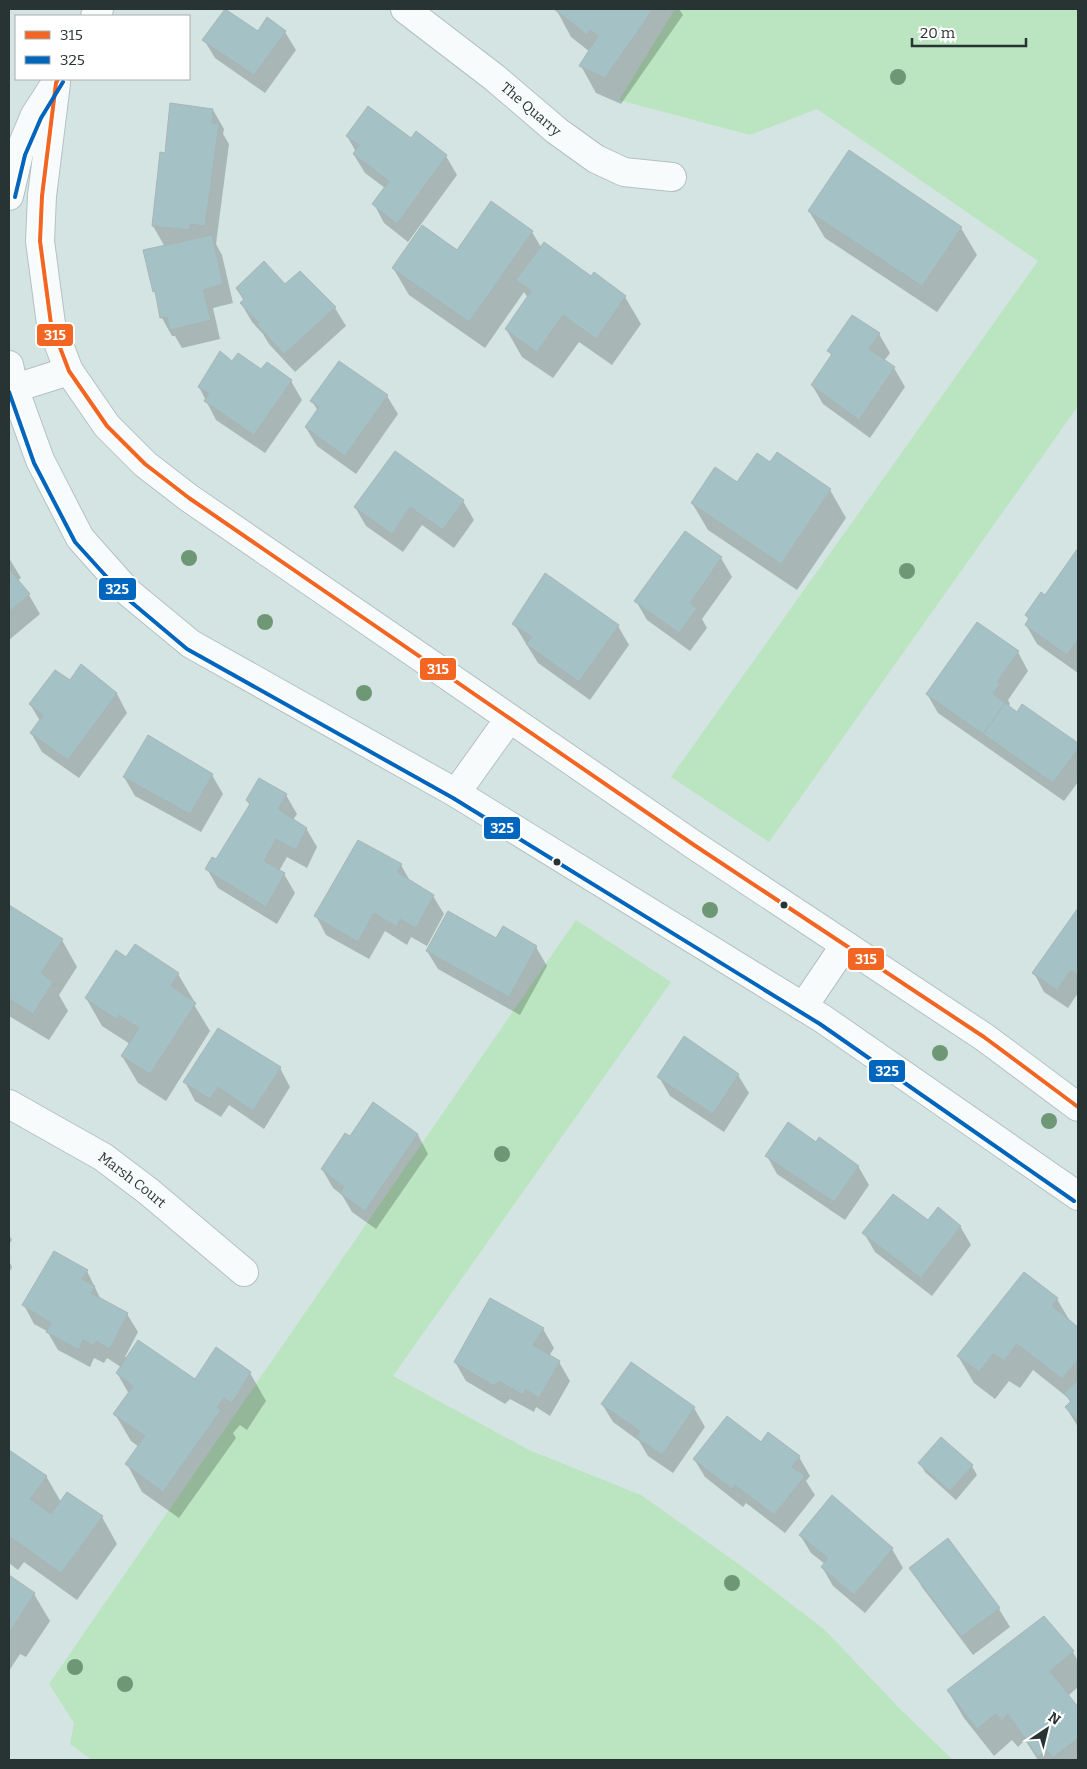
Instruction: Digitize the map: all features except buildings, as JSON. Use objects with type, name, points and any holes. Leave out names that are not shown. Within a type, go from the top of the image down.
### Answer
[{"type":"street","name":"The Quarry","points":[[405,9],[495,78],[557,131],[596,159],[624,172],[672,177]]},
{"type":"street","points":[[9,196],[19,153],[35,115],[57,81]]},
{"type":"street","points":[[57,81],[42,196],[40,241],[50,324],[69,371],[107,426],[145,464],[197,503],[509,719],[984,1037],[1078,1107]]},
{"type":"street","points":[[69,371],[10,381],[40,460],[80,538],[128,592],[191,644],[456,793],[823,1019],[1078,1196]]},
{"type":"street","points":[[456,793],[509,719]]},
{"type":"street","points":[[803,1007],[845,945]]},
{"type":"street","name":"Marsh Court","points":[[9,1104],[103,1158],[148,1191],[244,1272]]},
{"type":"green space","points":[[675,9],[1078,9],[1078,406],[769,842],[671,777],[1038,261],[817,109],[750,135],[619,100]]},
{"type":"green space","points":[[576,920],[671,982],[393,1376],[529,1450],[641,1495],[740,1565],[825,1630],[901,1710],[953,1760],[92,1760],[70,1744],[74,1723],[49,1684]]},
{"type":"transit line","name":"315","points":[[58,80],[42,196],[40,241],[51,324],[69,371],[107,426],[145,464],[189,498],[694,845],[984,1037],[1078,1107]]},
{"type":"transit line","name":"325","points":[[15,197],[25,155],[41,118],[63,82]]},
{"type":"transit line","name":"325","points":[[9,392],[34,463],[75,542],[124,596],[187,649],[453,798],[820,1024],[1074,1201]]}]
